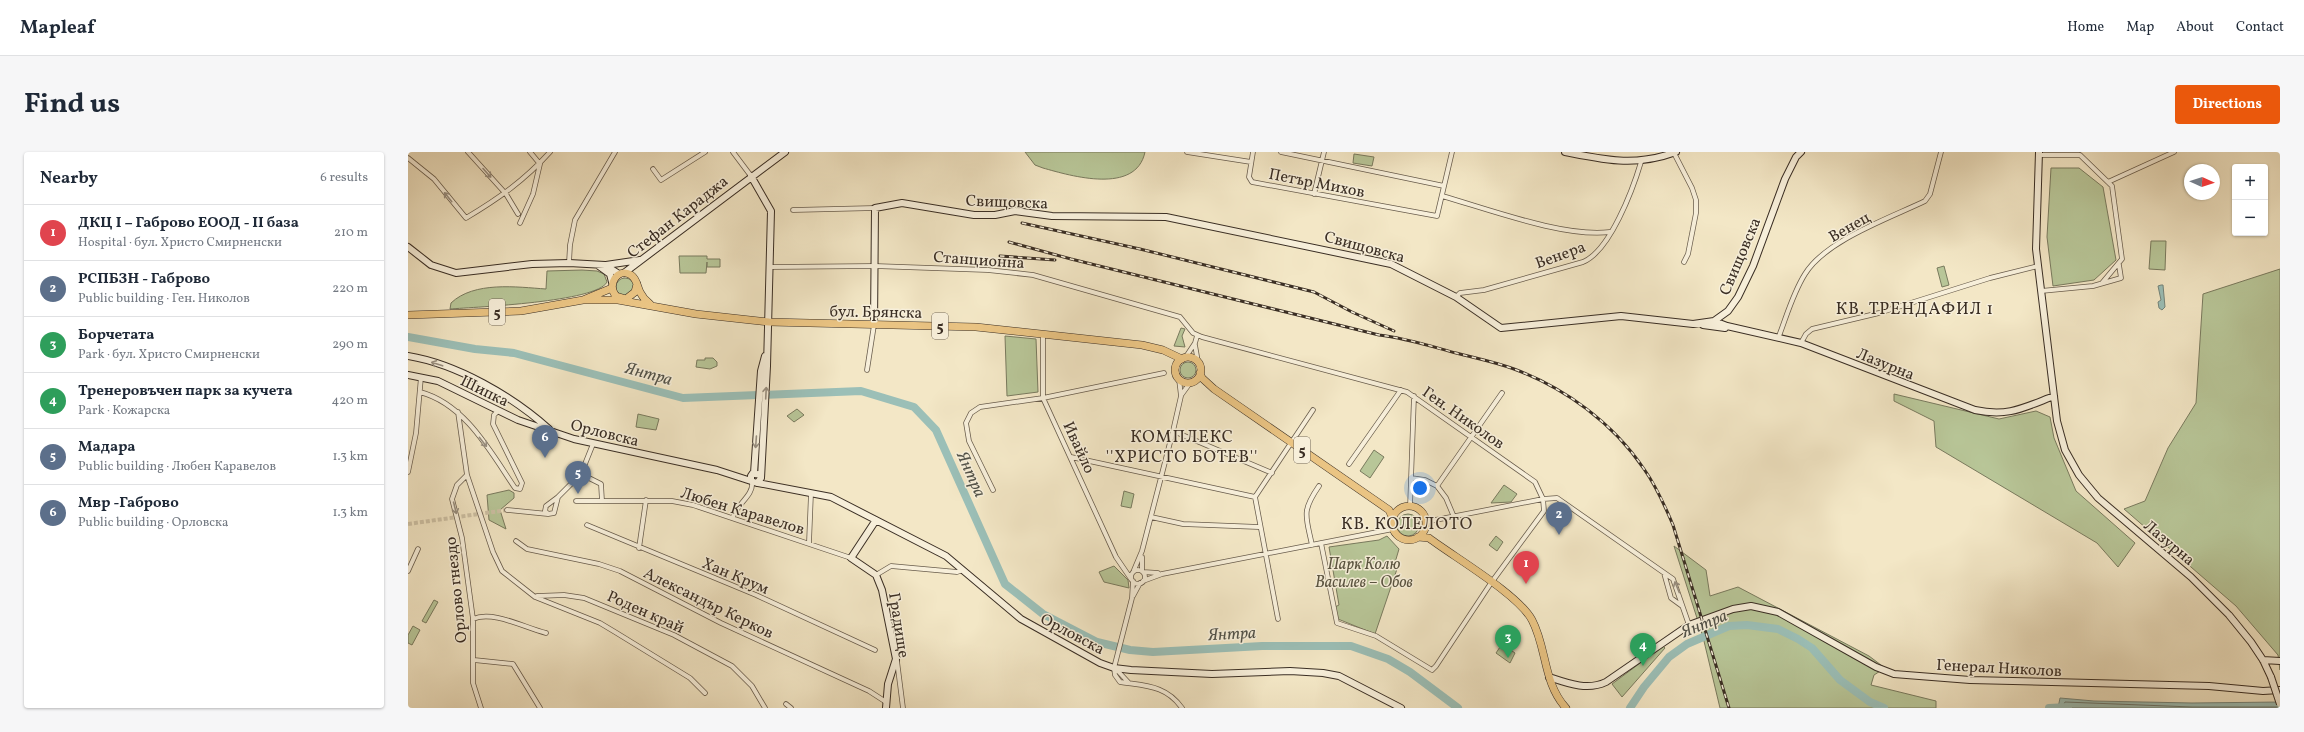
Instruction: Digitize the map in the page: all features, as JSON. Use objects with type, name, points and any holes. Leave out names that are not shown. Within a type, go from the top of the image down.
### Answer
[{"type":"main road","points":[[622,274],[636,281],[640,293],[652,305]]},
{"type":"main road","name":"5","points":[[591,297],[612,285],[622,274]]},
{"type":"main road","points":[[622,298],[635,292],[636,281]]},
{"type":"main road","points":[[612,285],[622,298]]},
{"type":"main road","points":[[591,297],[622,298],[652,305]]},
{"type":"main road","name":"бул. Брянска","points":[[583,300],[591,297]]},
{"type":"main road","name":"бул. Брянска","points":[[409,315],[521,311],[583,300],[618,300],[696,314],[769,322],[976,327],[1142,345],[1184,358]]},
{"type":"main road","points":[[1167,352],[1175,367],[1179,379]]},
{"type":"main road","points":[[1175,367],[1184,358]]},
{"type":"main road","name":"5","points":[[1184,358],[1191,358],[1198,362]]},
{"type":"main road","points":[[1191,383],[1198,378],[1200,373],[1198,362]]},
{"type":"main road","name":"5","points":[[1200,373],[1202,378],[1214,389],[1389,510]]},
{"type":"main road","name":"5","points":[[1179,379],[1214,389]]},
{"type":"main road","points":[[1392,519],[1396,512],[1406,507]]},
{"type":"main road","points":[[1429,538],[1421,512],[1406,507],[1389,510],[1393,529],[1397,536],[1403,539],[1411,540],[1418,537],[1429,538],[1514,599],[1530,616],[1540,639],[1549,677],[1555,693],[1566,708]]},
{"type":"main road","points":[[1418,537],[1425,524]]},
{"type":"street","points":[[468,152],[506,194],[518,214]]},
{"type":"street","points":[[530,152],[540,164]]},
{"type":"street","points":[[408,158],[430,176],[466,218],[506,194],[540,164],[550,152]]},
{"type":"street","points":[[569,263],[570,245],[575,220],[615,152]]},
{"type":"street","name":"Стефан Караджа","points":[[653,169],[661,180],[705,152]]},
{"type":"street","points":[[733,517],[737,506],[744,500],[756,480],[764,365],[769,322],[771,210],[769,203],[734,152]]},
{"type":"street","name":"Стефан Караджа","points":[[622,274],[644,260],[751,176],[785,152]]},
{"type":"street","name":"Петър Михов","points":[[1187,152],[1251,162],[1249,177],[1252,182],[1438,216],[1442,196]]},
{"type":"street","points":[[1251,162],[1253,152]]},
{"type":"street","points":[[1281,152],[1444,186]]},
{"type":"street","points":[[1314,194],[1324,152]]},
{"type":"street","points":[[1452,152],[1442,196],[1557,228],[1601,233],[1610,232]]},
{"type":"street","points":[[1565,152],[1619,162],[1641,162],[1675,152],[1696,200],[1696,213],[1688,254],[1684,262]]},
{"type":"street","name":"Свищовска","points":[[875,208],[902,203],[974,215],[995,215],[1015,211],[1052,216],[1166,217],[1391,264],[1456,297],[1501,328],[1621,316],[1693,324],[1714,321],[1733,305],[1742,290],[1785,179],[1796,157],[1801,152]]},
{"type":"street","name":"Венец","points":[[1779,336],[1796,291],[1810,267],[1820,258],[1859,232],[1926,201],[1930,194],[1941,152]]},
{"type":"street","points":[[2108,182],[2174,152]]},
{"type":"street","points":[[2039,154],[2081,154],[2113,188],[2116,225],[2121,244],[2122,259],[2119,265],[2102,283]]},
{"type":"street","name":"Лазурна","points":[[2039,154],[2036,249],[2054,396],[2061,437],[2065,450],[2087,486],[2098,498],[2191,577],[2214,599],[2240,629],[2263,660],[2271,677],[2280,704]]},
{"type":"street","name":"Венера","points":[[1456,297],[1460,293],[1484,290],[1516,282],[1583,262],[1594,256],[1624,208],[1641,162]]},
{"type":"street","points":[[520,223],[533,194],[540,164]]},
{"type":"street","points":[[793,210],[875,208],[874,325],[867,370]]},
{"type":"street","points":[[408,247],[431,265],[456,273],[532,264],[569,263],[605,265],[644,260]]},
{"type":"street","points":[[636,281],[637,267],[644,260]]},
{"type":"street","points":[[597,265],[610,274],[612,285]]},
{"type":"street","points":[[605,265],[622,274]]},
{"type":"street","points":[[2041,291],[2093,286],[2121,278],[2119,265]]},
{"type":"street","name":"Станционна","points":[[770,267],[875,266],[988,270],[1033,275],[1180,317],[1197,336]]},
{"type":"street","points":[[1801,343],[1806,334],[1812,329],[1879,313],[1990,278],[2038,266]]},
{"type":"street","points":[[1714,321],[1757,332]]},
{"type":"street","points":[[1693,324],[1757,332]]},
{"type":"street","name":"Лазурна","points":[[1757,332],[1779,336],[1801,343],[1975,410],[2001,413],[2019,410],[2054,396]]},
{"type":"street","name":"Ивайло","points":[[1043,335],[1044,398],[1120,564],[1132,580]]},
{"type":"street","points":[[1184,358],[1195,343],[1197,336]]},
{"type":"street","name":"Ген. Николов","points":[[1197,336],[1401,390],[1414,396],[1535,482],[1543,499]]},
{"type":"street","points":[[1195,343],[1198,362]]},
{"type":"street","name":"Орловска","points":[[408,356],[442,365],[487,386],[533,415],[550,431],[593,444],[831,497],[946,556],[1021,619],[1100,663],[1114,668],[1212,674],[1290,672],[1323,673],[1339,676],[1401,708]]},
{"type":"street","points":[[993,490],[969,441],[967,418],[980,407],[1044,398],[1164,373]]},
{"type":"street","name":"Шипка","points":[[408,375],[438,381],[498,411],[550,431]]},
{"type":"street","points":[[408,472],[416,431],[421,377]]},
{"type":"street","points":[[1179,379],[1181,396],[1162,477],[1142,551],[1134,571],[1132,580],[1132,598],[1114,668],[1117,680],[1156,688],[1175,700],[1182,708]]},
{"type":"street","points":[[1181,396],[1191,383]]},
{"type":"street","points":[[1349,464],[1401,390]]},
{"type":"street","points":[[420,392],[445,401],[458,412],[485,444],[515,488],[521,488],[522,483],[493,424],[494,415],[498,411]]},
{"type":"street","points":[[1437,486],[1502,392]]},
{"type":"street","points":[[1406,507],[1411,478],[1414,396]]},
{"type":"street","points":[[1278,619],[1255,497],[1313,410]]},
{"type":"street","points":[[458,412],[467,475],[492,552],[502,571],[535,596],[600,623],[690,678],[705,693]]},
{"type":"street","points":[[530,424],[533,415]]},
{"type":"street","points":[[1173,431],[1272,473]]},
{"type":"street","points":[[531,512],[546,506],[559,496],[581,474],[593,444]]},
{"type":"street","points":[[1072,457],[1255,497]]},
{"type":"street","points":[[581,474],[601,484],[602,501]]},
{"type":"street","name":"Орлово гнездо","points":[[467,475],[457,485],[452,495],[462,538],[473,619],[473,683],[481,708]]},
{"type":"street","points":[[1411,478],[1425,480],[1437,486],[1446,498],[1454,517]]},
{"type":"street","points":[[1312,545],[1306,510],[1319,486]]},
{"type":"street","points":[[809,543],[811,493]]},
{"type":"street","points":[[507,510],[548,514],[554,513],[554,506],[559,496]]},
{"type":"street","points":[[1425,524],[1543,499],[1557,498],[1664,572],[1676,582],[1682,606],[1689,625]]},
{"type":"street","points":[[1322,543],[1337,623],[1376,636],[1430,669],[1436,666],[1492,583],[1544,511],[1543,499]]},
{"type":"street","name":"Любен Каравелов","points":[[576,500],[672,501],[692,505],[733,517],[852,558]]},
{"type":"street","points":[[639,548],[646,500]]},
{"type":"street","points":[[546,506],[554,506]]},
{"type":"street","points":[[546,506],[545,511],[548,514]]},
{"type":"street","points":[[1151,517],[1183,524],[1260,527]]},
{"type":"street","points":[[852,558],[876,520]]},
{"type":"street","name":"Хан Крум","points":[[587,525],[639,548],[756,595],[875,650]]},
{"type":"street","points":[[1132,580],[1142,582],[1162,574],[1393,529]]},
{"type":"street","name":"Александър Керков","points":[[516,541],[527,549],[599,564],[620,571],[721,623],[869,691],[886,705]]},
{"type":"street","points":[[408,571],[418,549]]},
{"type":"street","points":[[1132,598],[1145,576],[1142,571],[1142,551]]},
{"type":"street","name":"Градище","points":[[852,558],[876,576],[882,590],[896,659],[888,684],[886,705]]},
{"type":"street","points":[[1120,564],[1134,571],[1162,574]]},
{"type":"street","points":[[876,576],[891,566],[957,572],[963,570]]},
{"type":"street","points":[[1664,572],[1671,598],[1682,606]]},
{"type":"street","name":"Роден край","points":[[535,596],[564,595],[584,598],[674,636],[724,661],[740,673],[752,686],[765,708]]},
{"type":"street","name":"Генерал Николов","points":[[1549,677],[1585,686],[1601,684],[1689,625],[1733,609],[1760,607],[1778,612],[1876,667],[1894,674],[1970,680],[2210,686],[2263,691],[2280,690]]},
{"type":"street","points":[[473,619],[479,616],[493,616],[546,633]]},
{"type":"street","points":[[896,659],[903,708]]},
{"type":"street","points":[[474,660],[512,664],[540,708]]},
{"type":"street","points":[[2263,660],[2280,661]]},
{"type":"street","points":[[1114,668],[1129,683]]},
{"type":"street","points":[[786,704],[791,708]]},
{"type":"green space","points":[[1025,152],[1145,152],[1139,165],[1129,174],[1116,178],[1101,179],[1069,175],[1043,168],[1035,165]]},
{"type":"green space","points":[[1354,154],[1374,157],[1372,166],[1353,163]]},
{"type":"green space","points":[[2051,168],[2079,168],[2103,187],[2116,260],[2094,280],[2053,286],[2047,237]]},
{"type":"green space","points":[[2151,241],[2166,241],[2165,270],[2149,269]]},
{"type":"green space","points":[[679,256],[707,256],[707,259],[720,259],[720,267],[707,267],[707,262],[706,273],[680,273]]},
{"type":"green space","points":[[1944,266],[1949,285],[1942,287],[1937,268]]},
{"type":"green space","points":[[2280,269],[2280,670],[2278,655],[2236,606],[2124,509],[2145,501],[2168,448],[2196,403],[2203,294]]},
{"type":"green space","points":[[547,271],[597,271],[604,274],[607,282],[598,289],[560,299],[508,305],[450,309],[451,303],[460,296],[471,291],[496,287],[546,289]]},
{"type":"green space","points":[[625,278],[631,281],[634,287],[631,293],[625,296],[619,293],[616,287],[619,281]]},
{"type":"green space","points":[[1181,328],[1185,329],[1182,336],[1185,347],[1174,346]]},
{"type":"green space","points":[[1005,336],[1036,339],[1038,392],[1007,396]]},
{"type":"green space","points":[[705,358],[713,358],[717,362],[717,366],[710,369],[696,367],[697,360],[705,360]]},
{"type":"green space","points":[[1188,362],[1194,364],[1196,370],[1194,376],[1188,378],[1182,376],[1180,370],[1182,364]]},
{"type":"green space","points":[[1894,394],[1999,419],[2036,411],[2050,417],[2054,438],[2076,491],[2135,543],[2118,567],[2097,543],[1936,447],[1934,421],[1894,401]]},
{"type":"green space","points":[[797,409],[804,415],[794,422],[787,416]]},
{"type":"green space","points":[[638,414],[659,419],[656,430],[636,427]]},
{"type":"green space","points":[[1374,450],[1384,457],[1370,478],[1360,471]]},
{"type":"green space","points":[[1504,485],[1517,494],[1511,502],[1491,503]]},
{"type":"green space","points":[[509,490],[514,493],[514,498],[500,510],[506,529],[489,520],[487,495]]},
{"type":"green space","points":[[1124,491],[1134,494],[1131,508],[1121,506]]},
{"type":"green space","points":[[1408,514],[1416,517],[1419,525],[1416,533],[1408,536],[1400,533],[1397,525],[1400,517]]},
{"type":"green space","name":"Парк Колю Василев – Обов","points":[[1387,536],[1399,549],[1394,566],[1397,569],[1375,634],[1338,619],[1335,607],[1339,605],[1329,547],[1379,540]]},
{"type":"green space","points":[[1496,536],[1503,542],[1497,551],[1489,545]]},
{"type":"green space","points":[[1674,546],[1706,570],[1710,596],[1738,587],[1869,656],[1885,668],[1874,675],[1871,685],[1936,701],[1936,708],[1720,708],[1703,637]]},
{"type":"green space","points":[[1114,566],[1128,580],[1129,588],[1104,582],[1099,572]]},
{"type":"green space","points":[[434,600],[438,602],[426,623],[422,621]]},
{"type":"green space","points":[[413,626],[420,630],[412,645],[408,643],[408,635]]},
{"type":"green space","points":[[1502,644],[1515,653],[1510,663],[1496,653]]},
{"type":"green space","points":[[1663,646],[1665,648],[1622,697],[1612,684]]},
{"type":"water","points":[[2163,285],[2165,307],[2162,310],[2159,308],[2158,302],[2161,300],[2158,286]]},
{"type":"water","points":[[2060,698],[2094,701],[2192,703],[2280,702],[2280,708],[2058,708]]},
{"type":"waterway","name":"Янтра","points":[[408,337],[475,349],[514,353],[683,398],[861,391],[914,407],[936,430],[1005,584],[1043,614],[1097,642],[1130,650],[1153,652],[1262,646],[1351,646],[1388,659],[1410,672],[1458,708]]},
{"type":"waterway","name":"Янтра","points":[[1630,708],[1644,687],[1669,657],[1687,644],[1729,626],[1747,625],[1778,629],[1798,639],[1812,648],[1840,680],[1870,702],[1884,708]]},
{"type":"waterway","name":"Янтра","points":[[2049,708],[2068,707]]},
{"type":"tunnel","points":[[408,524],[507,510]]},
{"type":"railway","points":[[1022,223],[1140,249],[1314,292],[1352,312],[1394,331]]},
{"type":"railway","points":[[1009,242],[1071,259],[1379,335],[1418,342],[1492,362],[1533,377],[1569,397],[1603,422],[1632,452],[1660,496],[1673,525],[1729,708]]},
{"type":"railway","points":[[1000,256],[1055,260]]},
{"type":"place","name":"Мвр -Габрово","points":[[545,458]]},
{"type":"place","name":"Мадара","points":[[578,494]]},
{"type":"place","name":"РСПБЗН - Габрово","points":[[1559,535]]},
{"type":"place","name":"ДКЦ І – Габрово ЕООД - II база","points":[[1526,584]]},
{"type":"place","name":"Борчетата","points":[[1508,658]]},
{"type":"place","name":"Тренеровъчен парк за кучета","points":[[1643,666]]},
{"type":"district","name":"КВ. ТРЕНДАФИЛ 1","points":[[1915,308]]},
{"type":"district","name":"КОМПЛЕКС ''ХРИСТО БОТЕВ''","points":[[1182,446]]},
{"type":"district","name":"КВ. КОЛЕЛОТО","points":[[1407,523]]}]
